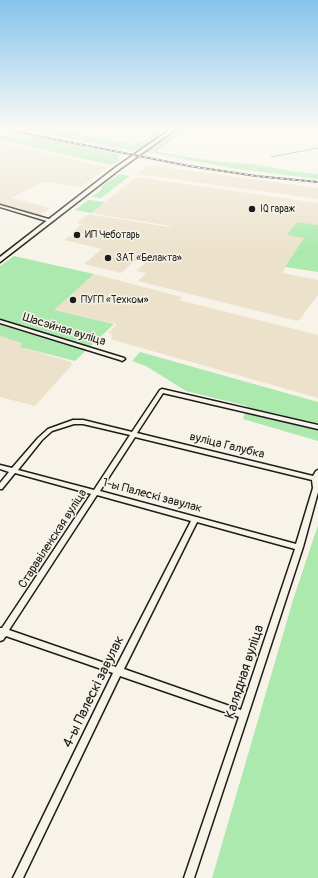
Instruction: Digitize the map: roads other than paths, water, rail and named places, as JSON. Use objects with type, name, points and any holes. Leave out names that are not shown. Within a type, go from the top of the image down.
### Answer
[{"type":"main road","points":[[0,260],[115,170]]},
{"type":"street","points":[[0,206],[51,220]]},
{"type":"street","name":"Шасэйная вуліца","points":[[0,321],[122,359]]},
{"type":"street","name":"Старавіленская вуліца","points":[[1,633],[162,391],[318,427]]},
{"type":"street","name":"вуліца Галубка","points":[[0,487],[40,439],[50,430],[61,425],[84,422],[134,435],[317,475]]},
{"type":"street","name":"1-ы Палескі завулак","points":[[0,467],[299,547]]},
{"type":"street","name":"Калядная вуліца","points":[[189,878],[299,547],[316,488],[317,475]]},
{"type":"street","name":"4-ы Палескі завулак","points":[[18,878],[118,671],[195,520]]},
{"type":"street","points":[[1,633],[118,671],[244,715]]},
{"type":"railway","points":[[216,170],[256,176],[318,182]]},
{"type":"place","name":"IQ гараж","points":[[252,209]]},
{"type":"place","name":"ИП Чеботарь","points":[[77,235]]},
{"type":"place","name":"ЗАТ «Белакта»","points":[[108,258]]},
{"type":"place","name":"ПУГП «Техком»","points":[[73,300]]}]
